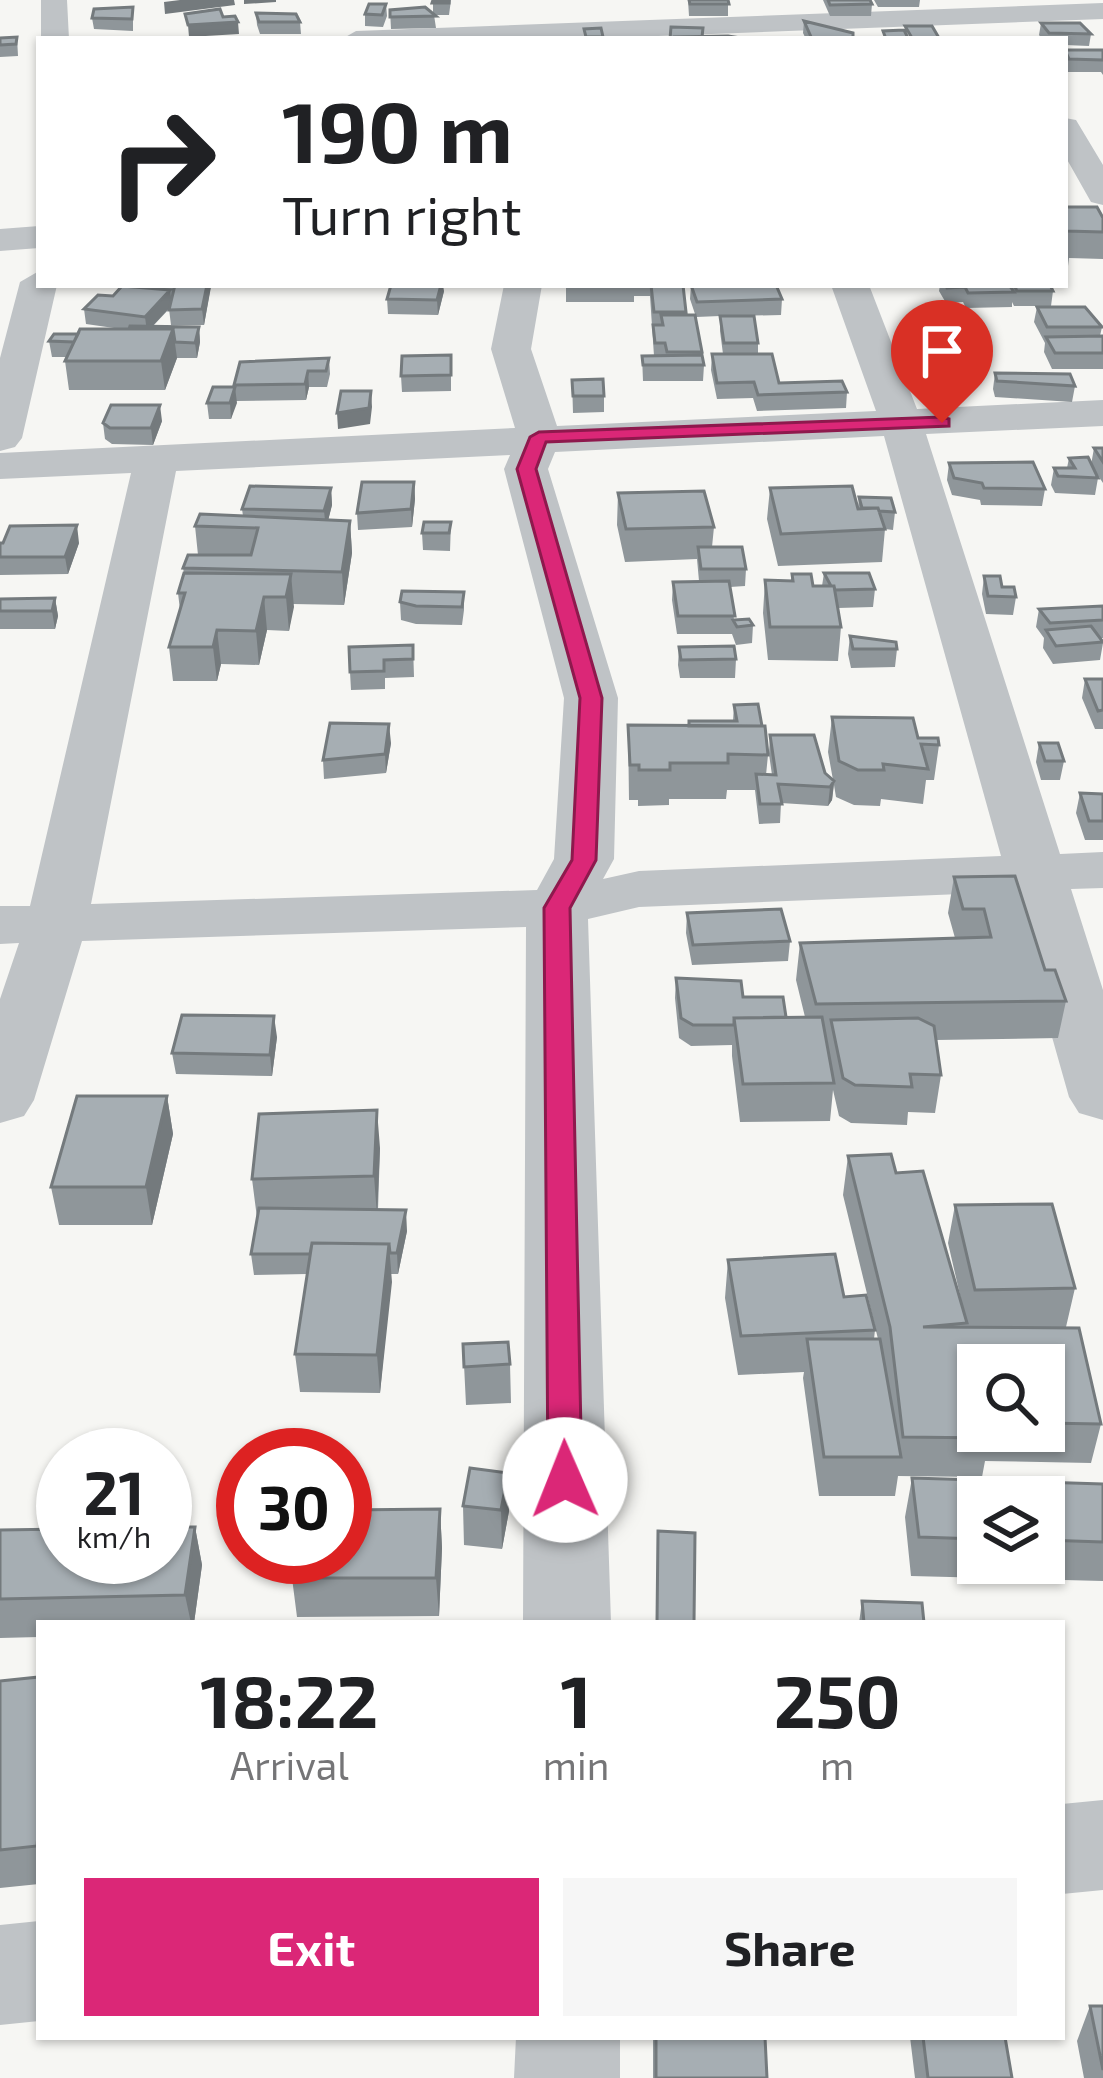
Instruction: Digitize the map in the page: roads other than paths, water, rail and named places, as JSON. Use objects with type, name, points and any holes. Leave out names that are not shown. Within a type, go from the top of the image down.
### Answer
[{"type":"street","points":[[54,0],[55,36]]},
{"type":"street","points":[[560,0],[562,35]]},
{"type":"street","points":[[510,36],[995,6],[1103,11]]},
{"type":"street","points":[[995,6],[1013,36]]},
{"type":"street","points":[[1068,134],[1090,174]]},
{"type":"street","points":[[0,240],[36,238]]},
{"type":"street","points":[[0,438],[38,288]]},
{"type":"street","points":[[522,288],[512,349],[539,437],[526,469],[591,698],[584,860],[557,908],[567,1620]]},
{"type":"street","points":[[851,288],[902,425],[1103,1097]]},
{"type":"street","points":[[0,466],[1103,413]]},
{"type":"street","points":[[0,1100],[28,925],[158,457]]},
{"type":"street","points":[[28,925],[557,908],[639,889],[1039,877],[1103,870]]},
{"type":"street","points":[[1065,1849],[1103,1845]]},
{"type":"street","points":[[0,1975],[36,1971]]},
{"type":"street","points":[[567,2078],[568,2040]]}]
